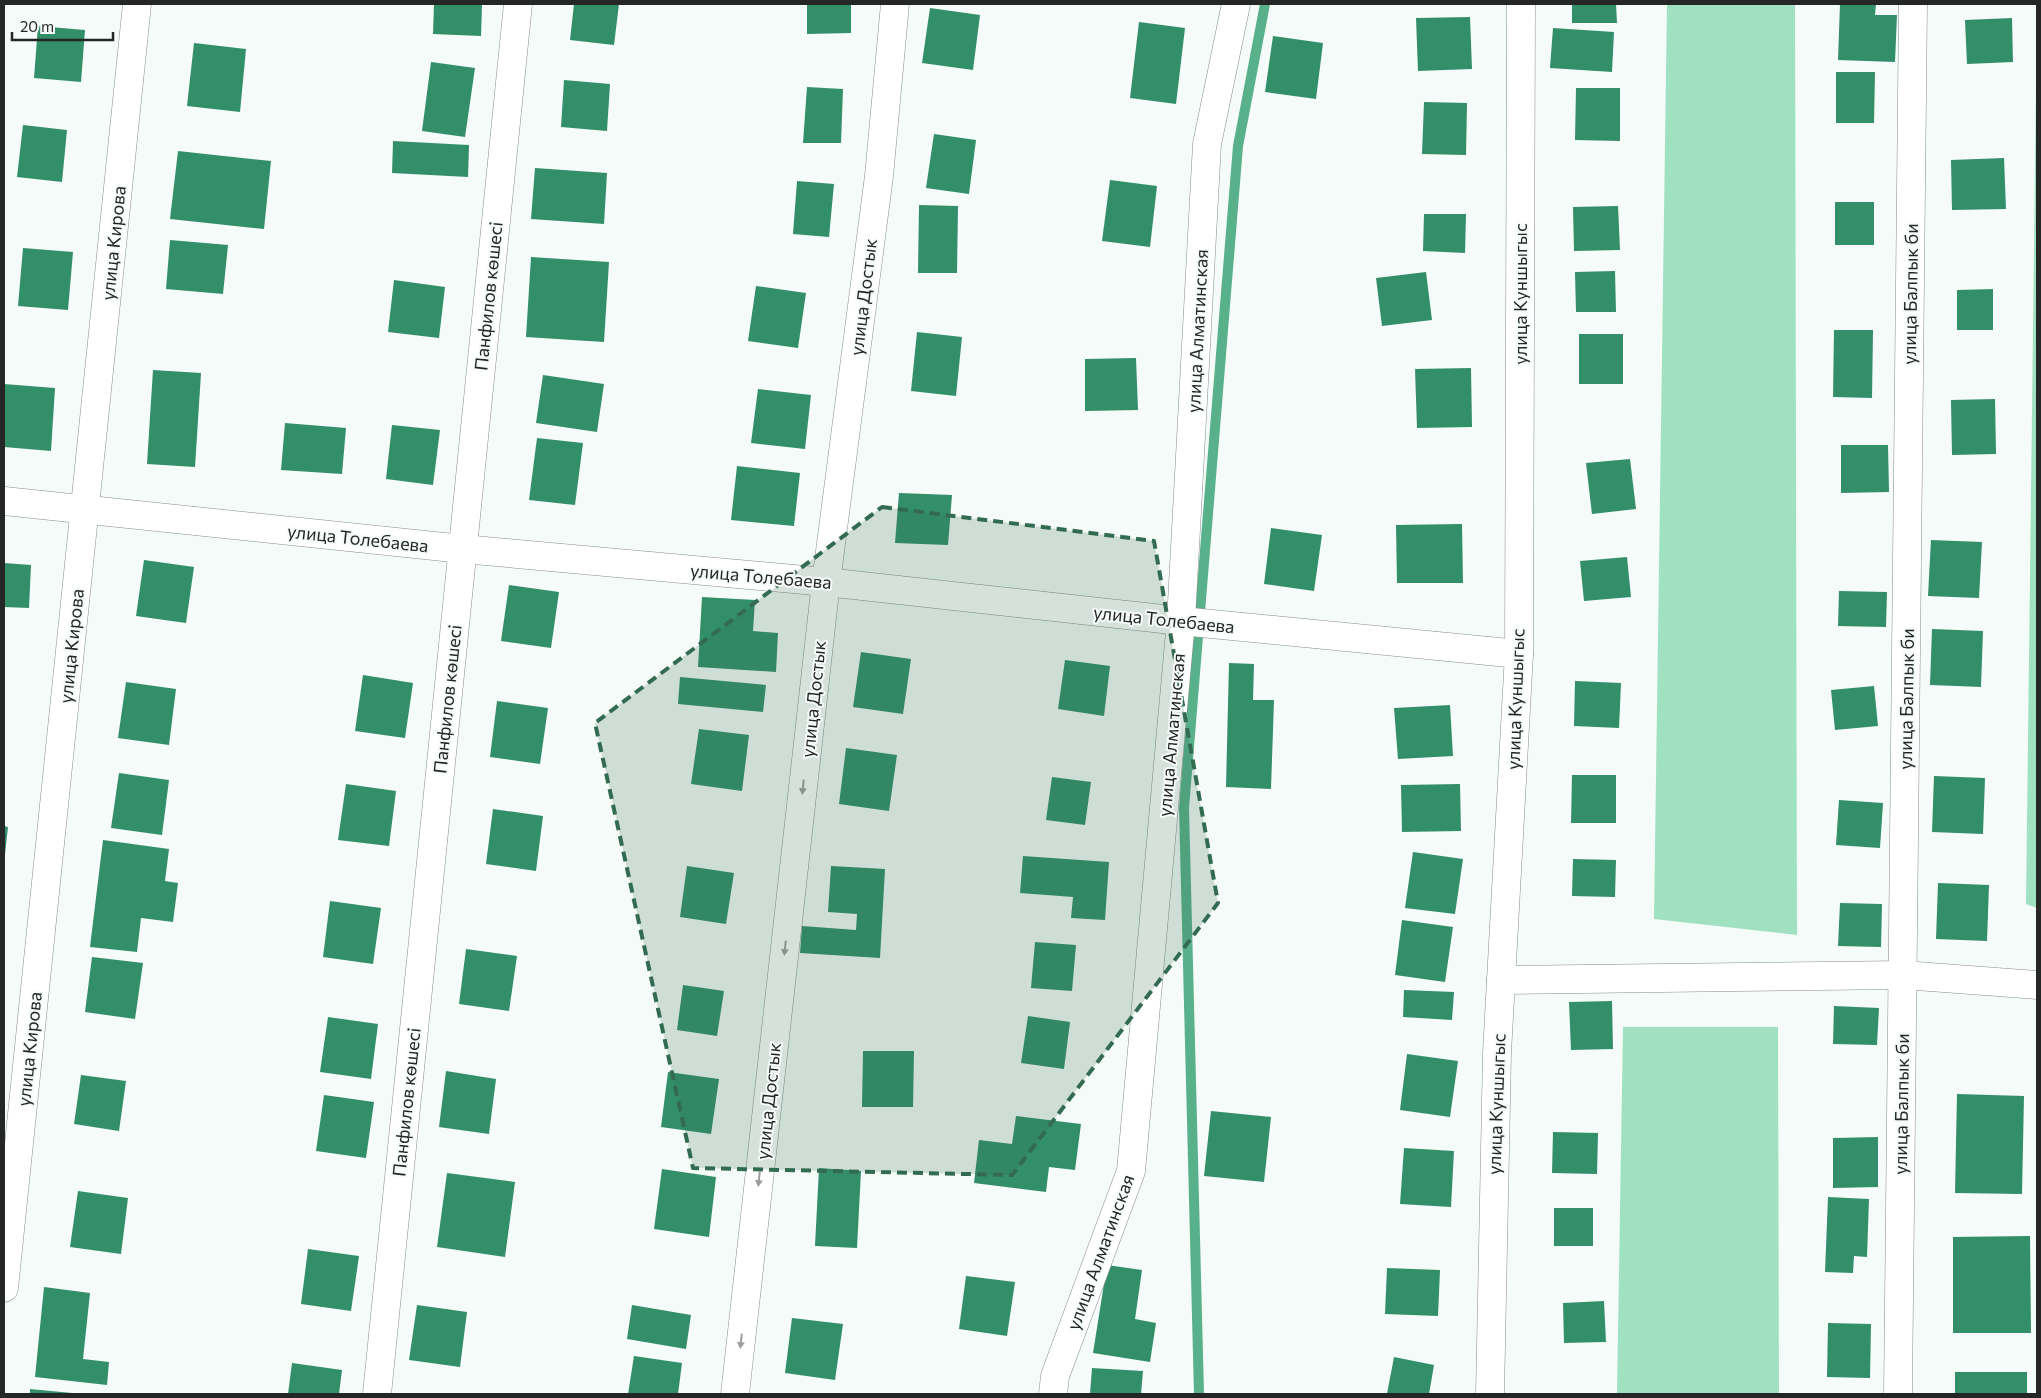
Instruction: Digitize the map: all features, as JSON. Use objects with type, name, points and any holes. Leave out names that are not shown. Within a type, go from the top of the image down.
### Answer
[{"type":"street","name":"улица Кирова","points":[[4,1288],[137,4]]},
{"type":"street","name":"Панфилов көшесі","points":[[377,1394],[518,4]]},
{"type":"street","name":"улица Достык","points":[[735,1394],[826,582],[879,176],[895,4]]},
{"type":"street","name":"улица Алматинская","points":[[1053,1394],[1054,1376],[1131,1171],[1181,621],[1208,144],[1236,4]]},
{"type":"street","name":"улица Куншыгыс","points":[[1490,1394],[1497,1052],[1519,654],[1521,4]]},
{"type":"street","name":"улица Балпык би","points":[[1898,1394],[1913,4]]},
{"type":"street","name":"улица Толебаева","points":[[4,501],[462,549],[826,582],[1181,621],[1519,654]]},
{"type":"street","points":[[1501,980],[1903,975],[2037,985]]},
{"type":"highlighted area","points":[[882,507],[1154,541],[1218,903],[1012,1175],[693,1168],[595,723]]},
{"type":"green space","points":[[1667,4],[1795,4],[1797,935],[1654,919]]},
{"type":"green space","points":[[2037,4],[2037,908],[2026,904]]},
{"type":"green space","points":[[1623,1027],[1778,1027],[1779,1394],[1617,1394]]},
{"type":"building","points":[[434,4],[482,4],[481,36],[433,34]]},
{"type":"building","points":[[574,4],[619,4],[614,45],[570,40]]},
{"type":"building","points":[[807,4],[851,4],[851,33],[807,34]]},
{"type":"building","points":[[1572,4],[1616,4],[1617,23],[1572,23]]},
{"type":"building","points":[[1840,4],[1876,4],[1875,15],[1897,15],[1895,62],[1838,60]]},
{"type":"building","points":[[930,8],[980,15],[973,70],[922,63]]},
{"type":"building","points":[[1470,17],[1472,69],[1418,71],[1416,18]]},
{"type":"building","points":[[2012,18],[2013,62],[1967,64],[1965,20]]},
{"type":"building","points":[[1139,22],[1185,28],[1176,104],[1130,98]]},
{"type":"building","points":[[38,26],[85,30],[81,82],[34,78]]},
{"type":"building","points":[[1553,28],[1614,32],[1612,72],[1550,68]]},
{"type":"building","points":[[1273,36],[1323,43],[1316,99],[1265,92]]},
{"type":"building","points":[[194,43],[246,49],[240,112],[187,106]]},
{"type":"building","points":[[431,62],[475,68],[465,137],[422,131]]},
{"type":"building","points":[[1836,72],[1875,72],[1874,123],[1836,123]]},
{"type":"building","points":[[564,80],[610,84],[607,131],[561,127]]},
{"type":"building","points":[[807,87],[843,89],[841,143],[803,143]]},
{"type":"building","points":[[1576,88],[1620,88],[1620,141],[1575,140]]},
{"type":"building","points":[[1424,102],[1467,103],[1466,155],[1422,154]]},
{"type":"building","points":[[23,125],[67,130],[62,182],[17,177]]},
{"type":"building","points":[[934,134],[976,140],[969,194],[926,188]]},
{"type":"building","points":[[393,141],[469,145],[468,177],[392,173]]},
{"type":"building","points":[[178,151],[271,161],[264,229],[170,219]]},
{"type":"building","points":[[2004,158],[2006,209],[1952,210],[1951,160]]},
{"type":"building","points":[[535,168],[607,173],[604,224],[531,219]]},
{"type":"building","points":[[1110,180],[1157,186],[1150,247],[1102,241]]},
{"type":"building","points":[[797,181],[834,184],[829,237],[793,234]]},
{"type":"building","points":[[1835,202],[1874,202],[1874,245],[1835,245]]},
{"type":"building","points":[[919,205],[958,206],[957,273],[918,273]]},
{"type":"building","points":[[1618,206],[1620,250],[1574,251],[1573,207]]},
{"type":"building","points":[[1424,214],[1466,214],[1465,253],[1423,251]]},
{"type":"building","points":[[170,240],[228,245],[223,294],[166,289]]},
{"type":"building","points":[[23,248],[73,252],[68,310],[18,306]]},
{"type":"building","points":[[531,257],[609,262],[604,342],[526,337]]},
{"type":"building","points":[[1615,271],[1616,312],[1576,312],[1575,272]]},
{"type":"building","points":[[1426,272],[1432,320],[1382,326],[1376,278]]},
{"type":"building","points":[[394,280],[445,287],[439,338],[388,332]]},
{"type":"building","points":[[756,286],[806,293],[798,348],[748,341]]},
{"type":"building","points":[[1993,289],[1993,330],[1957,330],[1957,290]]},
{"type":"building","points":[[1834,330],[1873,330],[1872,398],[1833,397]]},
{"type":"building","points":[[917,332],[962,337],[956,396],[911,391]]},
{"type":"building","points":[[1579,334],[1623,334],[1623,384],[1579,384]]},
{"type":"building","points":[[1136,358],[1138,410],[1085,411],[1085,359]]},
{"type":"building","points":[[1471,368],[1472,427],[1417,428],[1415,369]]},
{"type":"building","points":[[153,370],[201,373],[195,467],[147,464]]},
{"type":"building","points":[[543,375],[604,384],[597,432],[536,423]]},
{"type":"building","points":[[4,384],[55,388],[51,451],[4,447]]},
{"type":"building","points":[[758,389],[811,395],[805,449],[751,443]]},
{"type":"building","points":[[1995,399],[1996,454],[1952,455],[1951,400]]},
{"type":"building","points":[[285,423],[346,428],[342,474],[281,470]]},
{"type":"building","points":[[392,425],[440,430],[433,485],[386,479]]},
{"type":"building","points":[[537,438],[583,443],[575,505],[529,500]]},
{"type":"building","points":[[1841,445],[1888,445],[1889,492],[1841,493]]},
{"type":"building","points":[[1630,459],[1636,509],[1592,514],[1586,463]]},
{"type":"building","points":[[737,466],[800,473],[794,526],[731,520]]},
{"type":"building","points":[[899,493],[952,495],[948,545],[895,543]]},
{"type":"building","points":[[1462,524],[1463,583],[1397,583],[1396,525]]},
{"type":"building","points":[[1271,528],[1322,535],[1314,591],[1264,584]]},
{"type":"building","points":[[1931,540],[1982,542],[1979,598],[1928,596]]},
{"type":"building","points":[[1627,557],[1631,597],[1584,601],[1580,561]]},
{"type":"building","points":[[144,560],[194,567],[186,623],[136,616]]},
{"type":"building","points":[[4,563],[31,565],[29,608],[4,607]]},
{"type":"building","points":[[509,585],[559,592],[551,648],[501,641]]},
{"type":"building","points":[[1839,591],[1887,592],[1886,627],[1838,626]]},
{"type":"building","points":[[702,597],[755,600],[753,631],[778,633],[776,672],[698,667]]},
{"type":"building","points":[[1932,629],[1983,631],[1981,687],[1930,685]]},
{"type":"building","points":[[861,652],[911,659],[903,714],[853,707]]},
{"type":"building","points":[[1065,660],[1110,666],[1104,716],[1058,709]]},
{"type":"building","points":[[1229,663],[1254,664],[1253,700],[1274,700],[1271,789],[1226,787]]},
{"type":"building","points":[[363,675],[413,683],[405,738],[355,731]]},
{"type":"building","points":[[680,677],[766,685],[763,712],[678,704]]},
{"type":"building","points":[[1575,681],[1621,683],[1619,728],[1574,726]]},
{"type":"building","points":[[126,682],[176,689],[169,745],[118,738]]},
{"type":"building","points":[[1874,686],[1878,726],[1835,730],[1831,690]]},
{"type":"building","points":[[497,701],[548,708],[540,764],[490,757]]},
{"type":"building","points":[[1450,705],[1453,756],[1398,759],[1394,708]]},
{"type":"building","points":[[699,729],[749,735],[742,791],[691,784]]},
{"type":"building","points":[[846,748],[897,755],[889,811],[839,804]]},
{"type":"building","points":[[119,773],[169,780],[162,835],[111,828]]},
{"type":"building","points":[[1572,775],[1616,775],[1616,823],[1571,823]]},
{"type":"building","points":[[1934,776],[1985,778],[1983,834],[1932,832]]},
{"type":"building","points":[[1052,777],[1091,782],[1085,825],[1046,820]]},
{"type":"building","points":[[346,784],[396,791],[389,846],[338,840]]},
{"type":"building","points":[[1460,784],[1461,831],[1402,832],[1401,785]]},
{"type":"building","points":[[1839,800],[1883,803],[1880,848],[1836,845]]},
{"type":"building","points":[[493,809],[543,816],[536,871],[486,864]]},
{"type":"building","points":[[4,826],[8,827],[5,854],[4,854]]},
{"type":"building","points":[[103,840],[169,849],[165,881],[178,883],[173,922],[141,918],[137,952],[90,947]]},
{"type":"building","points":[[1413,852],[1463,859],[1455,914],[1405,908]]},
{"type":"building","points":[[1023,856],[1109,862],[1105,920],[1071,918],[1073,897],[1020,893]]},
{"type":"building","points":[[1573,859],[1616,860],[1615,897],[1572,896]]},
{"type":"building","points":[[687,866],[734,873],[726,924],[680,917]]},
{"type":"building","points":[[831,866],[885,869],[880,958],[800,953],[802,926],[856,930],[857,914],[828,912]]},
{"type":"building","points":[[1938,883],[1989,885],[1987,941],[1936,939]]},
{"type":"building","points":[[330,901],[381,908],[373,964],[323,957]]},
{"type":"building","points":[[1840,903],[1882,904],[1881,947],[1838,946]]},
{"type":"building","points":[[1402,920],[1453,927],[1445,982],[1395,975]]},
{"type":"building","points":[[1035,942],[1076,945],[1072,991],[1031,988]]},
{"type":"building","points":[[466,949],[517,956],[509,1011],[459,1004]]},
{"type":"building","points":[[92,957],[143,963],[135,1019],[85,1012]]},
{"type":"building","points":[[683,985],[724,991],[717,1036],[677,1030]]},
{"type":"building","points":[[1404,990],[1454,992],[1452,1020],[1403,1017]]},
{"type":"building","points":[[1612,1001],[1613,1049],[1571,1050],[1569,1002]]},
{"type":"building","points":[[1834,1006],[1879,1008],[1877,1045],[1833,1044]]},
{"type":"building","points":[[1028,1016],[1070,1022],[1064,1069],[1021,1063]]},
{"type":"building","points":[[328,1017],[378,1024],[371,1079],[320,1072]]},
{"type":"building","points":[[863,1051],[914,1051],[913,1107],[862,1107]]},
{"type":"building","points":[[1407,1054],[1458,1061],[1450,1117],[1400,1110]]},
{"type":"building","points":[[446,1071],[496,1079],[489,1134],[439,1127]]},
{"type":"building","points":[[668,1072],[719,1079],[711,1134],[661,1127]]},
{"type":"building","points":[[81,1075],[126,1081],[119,1131],[74,1124]]},
{"type":"building","points":[[1957,1094],[2024,1096],[2022,1194],[1955,1193]]},
{"type":"building","points":[[324,1095],[374,1102],[366,1158],[316,1151]]},
{"type":"building","points":[[1211,1111],[1271,1117],[1264,1182],[1204,1176]]},
{"type":"building","points":[[1016,1116],[1081,1124],[1075,1170],[1049,1167],[1046,1192],[974,1183],[979,1140],[1012,1144]]},
{"type":"building","points":[[1553,1132],[1598,1133],[1597,1174],[1552,1173]]},
{"type":"building","points":[[1878,1137],[1878,1187],[1833,1188],[1833,1138]]},
{"type":"building","points":[[1404,1148],[1454,1151],[1451,1207],[1400,1204]]},
{"type":"building","points":[[819,1168],[861,1171],[857,1248],[815,1246]]},
{"type":"building","points":[[662,1169],[716,1177],[709,1237],[654,1229]]},
{"type":"building","points":[[447,1173],[515,1182],[505,1257],[437,1247]]},
{"type":"building","points":[[78,1191],[128,1198],[121,1254],[70,1247]]},
{"type":"building","points":[[1828,1197],[1869,1199],[1867,1257],[1854,1256],[1853,1273],[1825,1272]]},
{"type":"building","points":[[1554,1208],[1593,1208],[1593,1246],[1554,1246]]},
{"type":"building","points":[[2030,1236],[2031,1333],[1953,1333],[1953,1237]]},
{"type":"building","points":[[308,1249],[359,1256],[351,1311],[301,1304]]},
{"type":"building","points":[[1107,1265],[1142,1270],[1135,1319],[1156,1323],[1150,1362],[1093,1353]]},
{"type":"building","points":[[1387,1268],[1440,1270],[1438,1316],[1385,1314]]},
{"type":"building","points":[[966,1276],[1015,1282],[1007,1336],[959,1329]]},
{"type":"building","points":[[44,1287],[90,1293],[83,1359],[109,1362],[107,1385],[35,1377]]},
{"type":"building","points":[[1604,1301],[1606,1342],[1564,1343],[1563,1303]]},
{"type":"building","points":[[417,1305],[467,1312],[460,1367],[409,1360]]},
{"type":"building","points":[[632,1305],[691,1315],[686,1349],[627,1339]]},
{"type":"building","points":[[792,1318],[843,1324],[835,1380],[785,1373]]},
{"type":"building","points":[[1828,1323],[1871,1324],[1870,1378],[1827,1377]]},
{"type":"building","points":[[634,1356],[682,1363],[678,1394],[628,1394]]},
{"type":"building","points":[[1394,1357],[1434,1365],[1429,1394],[1387,1394]]},
{"type":"building","points":[[292,1363],[342,1370],[339,1394],[288,1394]]},
{"type":"building","points":[[1092,1368],[1143,1371],[1141,1394],[1090,1394]]},
{"type":"building","points":[[1955,1372],[2027,1372],[2027,1394],[1955,1394]]},
{"type":"building","points":[[30,1389],[72,1393],[72,1394],[30,1394]]},
{"type":"waterway","points":[[1199,1394],[1184,808],[1238,146],[1265,4]]}]
